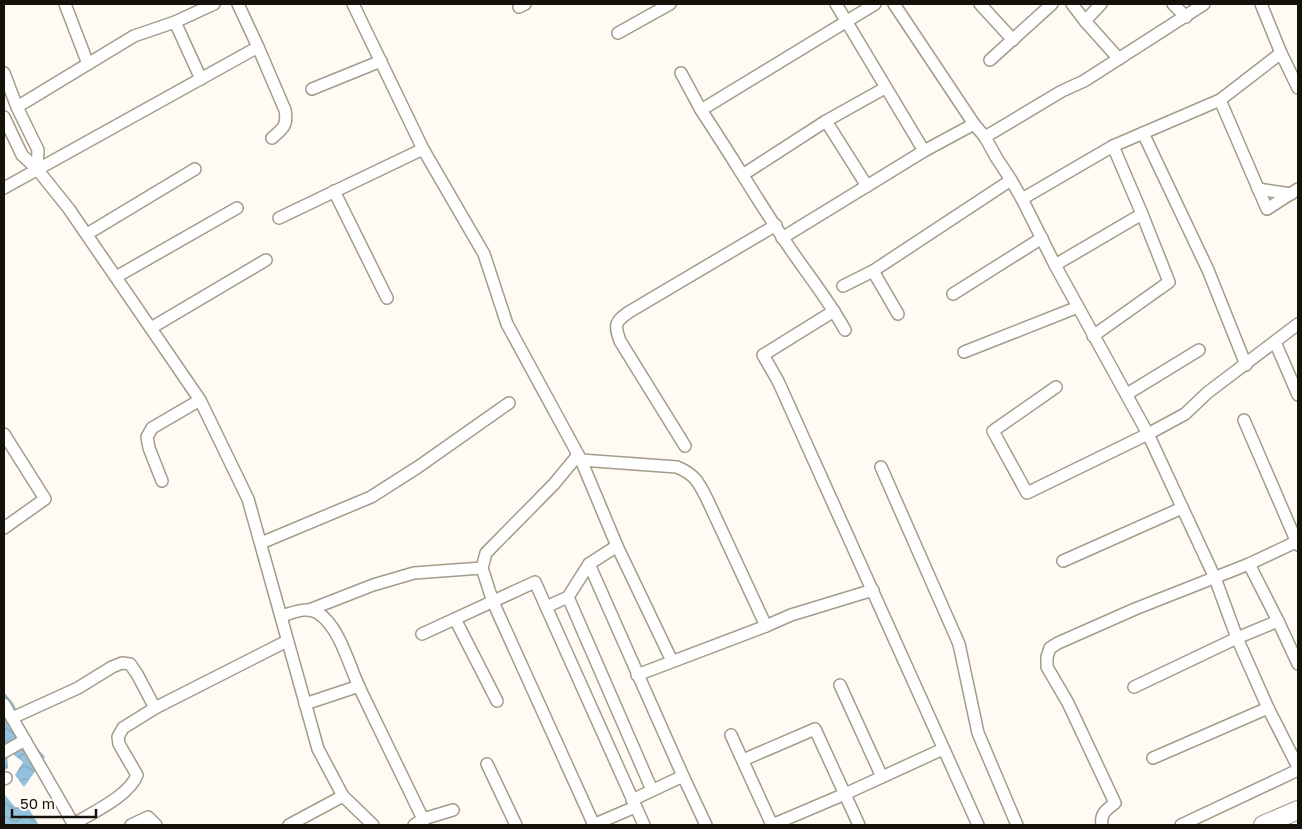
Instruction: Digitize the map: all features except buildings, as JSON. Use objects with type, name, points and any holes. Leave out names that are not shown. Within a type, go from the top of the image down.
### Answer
[{"type":"highway","points":[[1263,825],[1298,810]]},
{"type":"street","points":[[65,4],[88,64]]},
{"type":"street","points":[[17,107],[134,36],[175,22],[214,4]]},
{"type":"street","points":[[238,4],[285,110],[287,120],[283,129],[272,138]]},
{"type":"street","points":[[353,4],[423,149],[484,254],[507,324],[580,458],[617,546],[672,661]]},
{"type":"street","points":[[618,33],[670,4]]},
{"type":"street","points":[[836,4],[924,151]]},
{"type":"street","points":[[701,110],[875,4]]},
{"type":"street","points":[[894,4],[974,124],[985,137],[1011,180],[1093,336],[1127,394],[1148,434],[1214,578],[1236,638],[1298,769],[1181,825]]},
{"type":"street","points":[[980,4],[1013,40]]},
{"type":"street","points":[[990,60],[1052,4]]},
{"type":"street","points":[[1072,4],[1119,59]]},
{"type":"street","points":[[1085,21],[1101,4]]},
{"type":"street","points":[[1174,4],[1186,17]]},
{"type":"street","points":[[985,137],[1062,91],[1084,81],[1204,4]]},
{"type":"street","points":[[1261,4],[1298,88]]},
{"type":"street","points":[[175,22],[202,79]]},
{"type":"street","points":[[4,188],[258,47]]},
{"type":"street","points":[[1022,199],[1113,146],[1220,100],[1281,53]]},
{"type":"street","points":[[312,89],[381,61]]},
{"type":"street","points":[[4,73],[17,107],[38,150],[37,169]]},
{"type":"street","points":[[681,73],[701,110],[744,174],[782,238],[834,311],[845,330]]},
{"type":"street","points":[[744,174],[826,121],[885,88]]},
{"type":"street","points":[[1220,100],[1267,209],[1294,191]]},
{"type":"street","points":[[4,117],[22,155],[37,169],[87,234],[200,400],[248,499],[318,749],[342,796],[373,825]]},
{"type":"street","points":[[826,121],[867,186]]},
{"type":"street","points":[[782,238],[924,151],[974,124]]},
{"type":"street","points":[[1143,133],[1208,270],[1246,365]]},
{"type":"street","points":[[1093,336],[1169,282],[1113,146]]},
{"type":"street","points":[[279,218],[423,149]]},
{"type":"street","points":[[87,234],[195,169]]},
{"type":"street","points":[[843,286],[873,271],[1011,180]]},
{"type":"street","points":[[1258,189],[1294,191]]},
{"type":"street","points":[[334,191],[387,298]]},
{"type":"street","points":[[116,277],[237,208]]},
{"type":"street","points":[[1055,265],[1142,214]]},
{"type":"street","points":[[685,446],[620,341],[616,330],[618,320],[776,225]]},
{"type":"street","points":[[953,294],[1042,238]]},
{"type":"street","points":[[151,328],[266,260]]},
{"type":"street","points":[[873,271],[898,314]]},
{"type":"street","points":[[964,352],[1078,307]]},
{"type":"street","points":[[834,311],[763,355],[778,380],[978,825]]},
{"type":"street","points":[[1056,387],[993,431],[1027,493],[1185,414],[1207,393],[1298,324]]},
{"type":"street","points":[[1275,342],[1298,395]]},
{"type":"street","points":[[1127,394],[1199,350]]},
{"type":"street","points":[[162,481],[149,448],[147,437],[152,428],[200,400]]},
{"type":"street","points":[[261,543],[371,497],[418,467],[509,403]]},
{"type":"street","points":[[1102,825],[1101,818],[1104,811],[1115,803],[1068,703],[1047,667],[1046,657],[1050,648],[1058,643],[1298,543],[1244,420]]},
{"type":"street","points":[[4,434],[46,499],[4,528]]},
{"type":"street","points":[[580,458],[486,553],[482,568],[492,602],[594,825],[652,790],[683,776]]},
{"type":"street","points":[[580,458],[677,467],[690,472],[698,482],[708,501],[766,626]]},
{"type":"street","points":[[881,467],[958,644],[978,733],[1017,825]]},
{"type":"street","points":[[1063,561],[1182,508]]},
{"type":"street","points":[[546,607],[568,597],[589,564],[617,546]]},
{"type":"street","points":[[589,564],[637,675],[706,825]]},
{"type":"street","points":[[1249,564],[1298,664]]},
{"type":"street","points":[[281,616],[309,610],[373,585],[414,573],[482,568]]},
{"type":"street","points":[[422,634],[535,582],[644,825]]},
{"type":"street","points":[[637,675],[791,615],[874,590]]},
{"type":"street","points":[[568,597],[652,790]]},
{"type":"street","points":[[309,610],[319,614],[330,624],[343,646],[420,823],[454,810]]},
{"type":"street","points":[[455,619],[497,701]]},
{"type":"street","points":[[1134,687],[1236,638],[1278,621]]},
{"type":"street","points":[[4,704],[74,825],[126,791],[134,782],[137,775],[119,744],[118,737],[123,728],[155,708],[287,641]]},
{"type":"street","points":[[12,718],[78,688],[112,666],[122,663],[130,664],[155,708]]},
{"type":"street","points":[[840,685],[882,777]]},
{"type":"street","points":[[305,704],[359,686]]},
{"type":"street","points":[[1153,758],[1268,708]]},
{"type":"street","points":[[743,760],[815,729],[859,825]]},
{"type":"street","points":[[731,735],[772,825],[943,749]]},
{"type":"street","points":[[4,752],[25,740]]},
{"type":"street","points":[[487,764],[516,825]]},
{"type":"street","points":[[289,825],[342,796]]},
{"type":"street","points":[[131,825],[148,817],[156,825]]},
{"type":"water","points":[[4,692],[14,704],[25,734],[45,757],[24,787],[15,775],[23,762],[7,750],[8,768],[4,771]]},
{"type":"water","points":[[4,794],[15,807],[29,809],[39,825],[4,825]]}]
